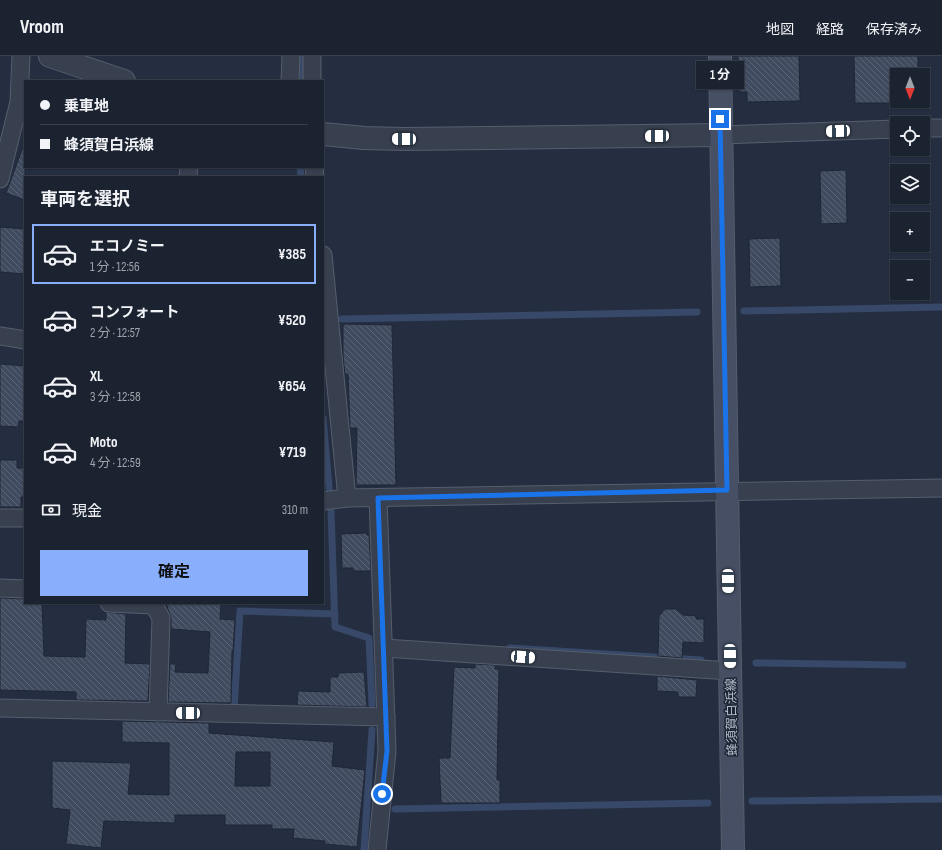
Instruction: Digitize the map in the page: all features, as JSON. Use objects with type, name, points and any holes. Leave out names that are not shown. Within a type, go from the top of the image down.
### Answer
[{"type":"main road","name":"蜂須賀白浜線","points":[[720,56],[720,135],[733,850]]},
{"type":"street","points":[[0,179],[19,102],[21,56]]},
{"type":"street","points":[[50,56],[121,80]]},
{"type":"street","points":[[290,80],[291,56]]},
{"type":"street","points":[[312,56],[312,80]]},
{"type":"street","points":[[930,128],[942,128]]},
{"type":"street","points":[[324,134],[364,138],[404,139],[720,135],[890,129]]},
{"type":"street","points":[[324,277],[334,500],[727,490],[942,488]]},
{"type":"street","points":[[0,336],[24,340]]},
{"type":"street","points":[[377,850],[387,751],[378,498]]},
{"type":"street","points":[[0,518],[24,518]]},
{"type":"street","points":[[0,588],[24,589]]},
{"type":"street","points":[[154,604],[161,618],[158,712]]},
{"type":"street","points":[[384,648],[730,671]]},
{"type":"street","points":[[0,708],[386,717]]},
{"type":"building","points":[[738,56],[799,56],[800,101],[747,102],[747,92],[739,92]]},
{"type":"building","points":[[854,56],[918,56],[918,68],[890,68],[890,103],[855,103]]},
{"type":"building","points":[[23,147],[24,147],[24,200],[6,193]]},
{"type":"building","points":[[846,170],[847,223],[821,224],[820,171]]},
{"type":"building","points":[[0,227],[24,229],[24,274],[0,272]]},
{"type":"building","points":[[780,238],[781,286],[750,287],[749,239]]},
{"type":"building","points":[[343,324],[392,325],[396,485],[356,485],[357,428],[350,428],[348,374],[345,374],[343,356]]},
{"type":"building","points":[[0,364],[24,366],[24,421],[19,421],[18,427],[0,426]]},
{"type":"building","points":[[0,460],[17,460],[17,468],[24,468],[24,497],[21,497],[21,507],[0,507]]},
{"type":"building","points":[[367,533],[367,535],[369,535],[371,571],[353,571],[353,568],[342,568],[341,534]]},
{"type":"building","points":[[0,598],[24,599],[24,604],[42,604],[44,656],[85,657],[86,619],[106,620],[106,612],[126,614],[125,663],[150,664],[148,701],[76,700],[76,692],[0,690]]},
{"type":"building","points":[[166,604],[221,604],[220,619],[235,620],[232,651],[231,703],[168,702],[170,664],[176,664],[175,672],[208,673],[210,632],[171,629],[171,618]]},
{"type":"building","points":[[665,609],[676,609],[683,615],[696,616],[696,619],[704,619],[704,643],[683,642],[682,658],[658,656],[659,616]]},
{"type":"building","points":[[475,664],[496,665],[495,669],[499,669],[497,780],[500,780],[500,803],[441,803],[439,758],[450,758],[454,667],[475,668]]},
{"type":"building","points":[[364,672],[367,707],[297,705],[298,691],[330,692],[330,677],[338,677],[338,673]]},
{"type":"building","points":[[657,676],[697,680],[696,697],[678,697],[678,692],[657,691]]},
{"type":"building","points":[[122,721],[209,723],[209,733],[334,742],[332,766],[365,770],[357,847],[325,844],[325,841],[293,838],[294,829],[272,829],[272,825],[225,825],[225,815],[175,815],[175,823],[104,821],[101,848],[66,844],[70,810],[52,808],[52,761],[131,763],[128,794],[169,795],[169,743],[122,742]],"holes":[[[236,752],[270,752],[270,786],[235,786]]]},
{"type":"waterway","points":[[301,80],[302,56]]},
{"type":"waterway","points":[[300,168],[301,176]]},
{"type":"waterway","points":[[744,311],[942,307]]},
{"type":"waterway","points":[[342,319],[697,312]]},
{"type":"waterway","points":[[324,430],[331,510],[335,627],[369,638],[372,704]]},
{"type":"waterway","points":[[234,710],[240,611],[335,614]]},
{"type":"waterway","points":[[510,648],[701,660]]},
{"type":"waterway","points":[[756,663],[903,665]]},
{"type":"waterway","points":[[364,850],[372,730]]},
{"type":"waterway","points":[[752,801],[942,799]]},
{"type":"waterway","points":[[395,809],[708,803]]},
{"type":"route","points":[[382,794],[387,751],[378,498],[727,490],[720,119]]}]
